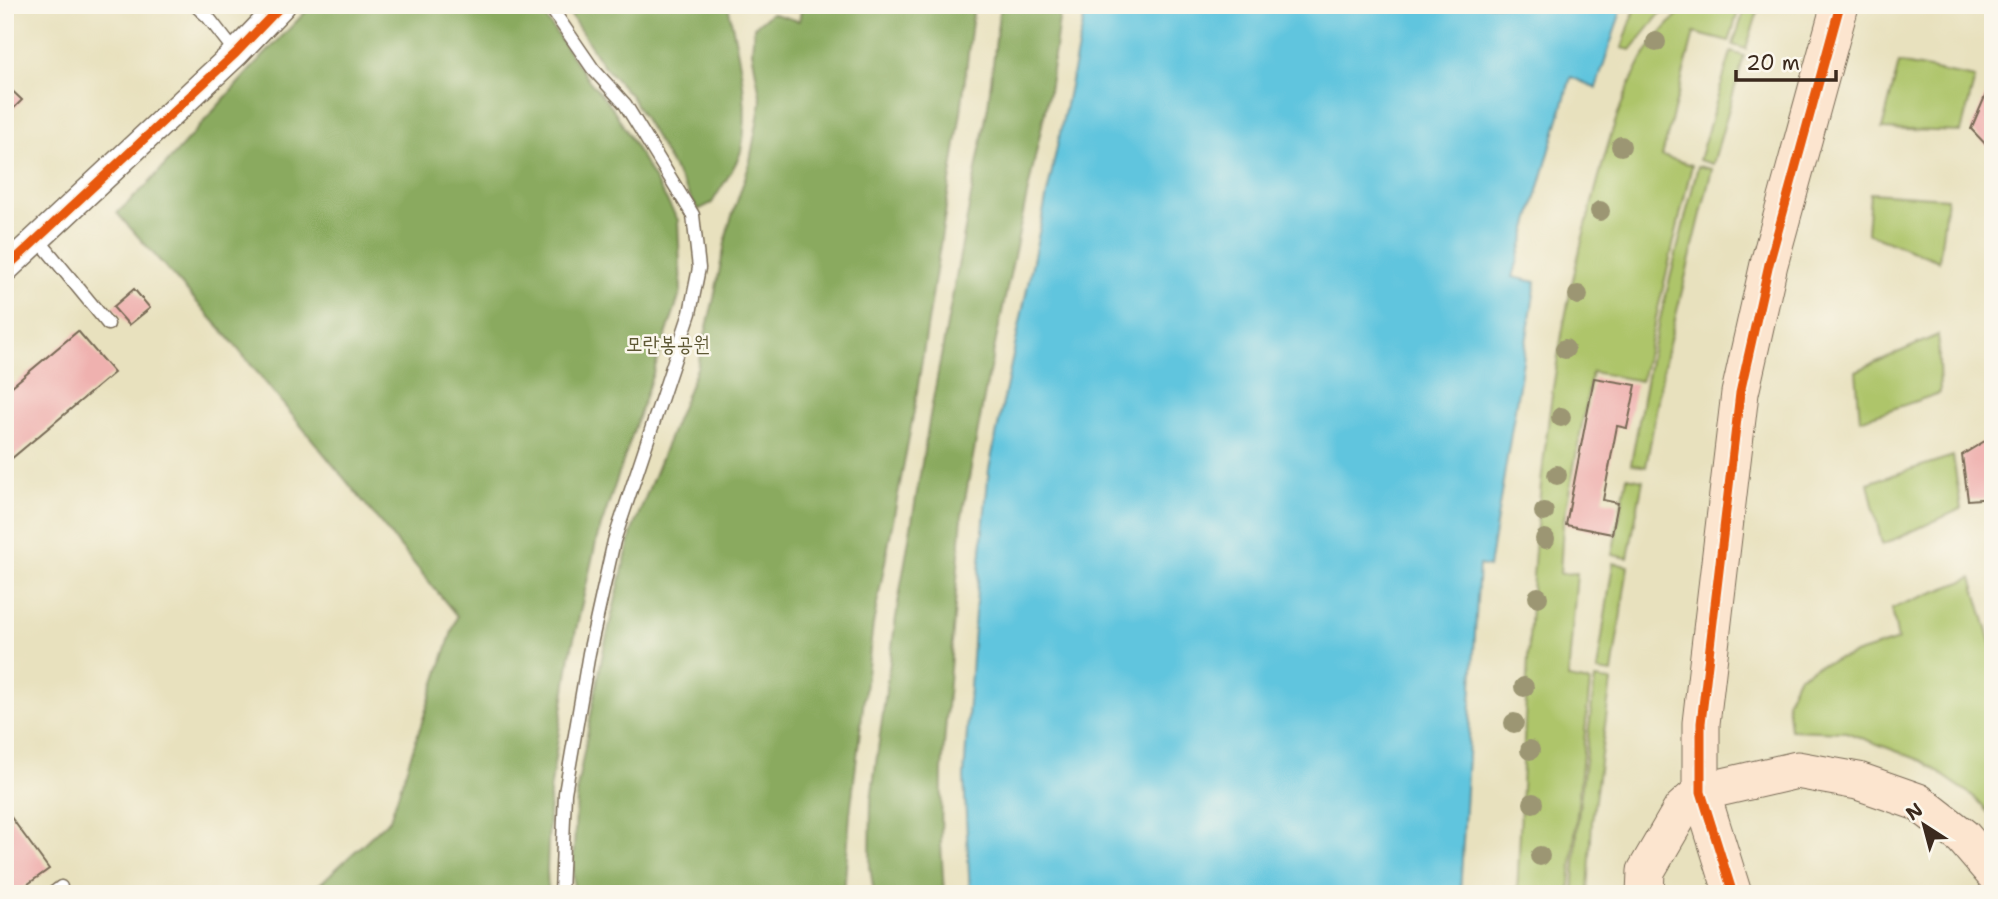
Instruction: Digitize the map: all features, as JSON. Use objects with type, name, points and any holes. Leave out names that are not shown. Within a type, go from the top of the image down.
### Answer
[{"type":"street","points":[[1733,894],[1701,792],[1701,723],[1740,393],[1769,264],[1840,5]]},
{"type":"street","points":[[5,269],[236,52],[281,6]]},
{"type":"street","points":[[1645,894],[1646,871],[1682,809],[1701,792],[1797,770],[1858,781],[1918,802],[1963,837],[1993,872]]},
{"type":"lane","points":[[195,5],[236,52]]},
{"type":"lane","points":[[549,5],[593,69],[625,104],[692,215],[699,268],[690,313],[614,541],[591,640],[565,793],[561,894]]},
{"type":"lane","points":[[38,239],[108,324]]},
{"type":"green space","points":[[312,5],[537,5],[586,77],[614,110],[678,220],[681,291],[597,538],[570,656],[550,792],[548,894],[309,894],[390,819],[457,616],[229,338],[117,213],[149,183]]},
{"type":"green space","points":[[564,5],[728,5],[742,77],[744,133],[739,157],[712,203],[698,210],[631,96],[603,65]]},
{"type":"green space","points":[[802,5],[974,5],[961,112],[914,411],[873,625],[850,814],[844,894],[574,894],[573,861],[578,783],[603,652],[632,531],[697,368],[728,228],[749,166],[761,101],[752,51],[754,27],[771,13],[799,21]]},
{"type":"green space","points":[[1000,5],[1061,5],[1049,92],[985,392],[962,516],[942,771],[941,844],[944,894],[874,894],[870,866],[871,800],[898,603],[988,106]]},
{"type":"green space","points":[[1636,5],[1667,5],[1631,50],[1622,48]]},
{"type":"green space","points":[[1686,5],[1740,5],[1729,42],[1694,33],[1662,156],[1692,165],[1641,381],[1592,372],[1563,524],[1560,574],[1577,573],[1568,678],[1590,682],[1569,894],[1517,894],[1535,546],[1555,372],[1571,287],[1602,165],[1626,94],[1646,52]]},
{"type":"green space","points":[[1746,5],[1760,5],[1746,49],[1733,45]]},
{"type":"green space","points":[[1731,52],[1744,56],[1713,164],[1699,160]]},
{"type":"green space","points":[[1899,63],[1975,78],[1961,132],[1882,129]]},
{"type":"green space","points":[[1698,166],[1712,169],[1665,360],[1646,467],[1631,464],[1651,355]]},
{"type":"green space","points":[[1870,193],[1947,198],[1939,261],[1867,233]]},
{"type":"green space","points":[[1938,335],[1940,393],[1860,420],[1856,371]]},
{"type":"green space","points":[[1953,456],[1961,509],[1882,545],[1868,483]]},
{"type":"green space","points":[[1627,477],[1643,480],[1628,558],[1612,555]]},
{"type":"green space","points":[[1613,563],[1628,566],[1612,673],[1597,671]]},
{"type":"green space","points":[[1972,578],[1993,649],[1993,818],[1973,796],[1922,761],[1846,732],[1790,730],[1787,701],[1798,677],[1817,666],[1898,640],[1892,608]]},
{"type":"green space","points":[[1595,679],[1611,681],[1592,821],[1588,894],[1573,894],[1578,819]]},
{"type":"water","points":[[1087,5],[1623,5],[1596,88],[1571,77],[1513,277],[1536,282],[1489,567],[1479,565],[1460,894],[970,894],[964,777],[975,612],[989,469]]},
{"type":"building","points":[[5,84],[22,100],[5,117]]},
{"type":"building","points":[[1990,85],[1993,85],[1993,152],[1971,129]]},
{"type":"building","points":[[134,289],[150,308],[129,325],[113,307]]},
{"type":"building","points":[[78,331],[114,373],[5,464],[5,392]]},
{"type":"building","points":[[1594,378],[1636,385],[1627,428],[1617,426],[1603,500],[1618,503],[1612,534],[1566,525]]},
{"type":"building","points":[[1993,436],[1993,498],[1968,500],[1962,455]]},
{"type":"building","points":[[5,809],[49,869],[14,894],[5,894]]},
{"type":"cycle path","points":[[5,269],[236,53],[282,5]]},
{"type":"cycle path","points":[[1733,894],[1701,792],[1701,723],[1740,393],[1769,264],[1840,5]]},
{"type":"park label","name":"모란봉공원","points":[[668,344]]}]
